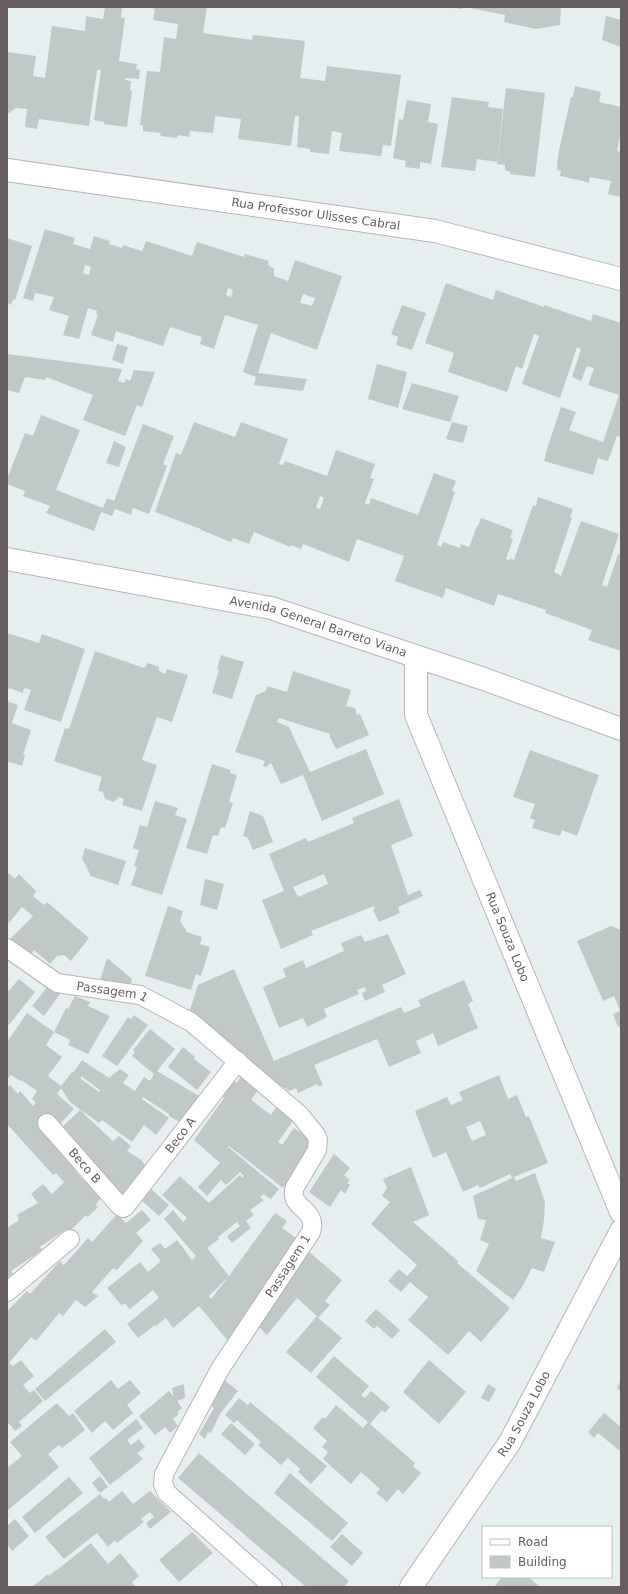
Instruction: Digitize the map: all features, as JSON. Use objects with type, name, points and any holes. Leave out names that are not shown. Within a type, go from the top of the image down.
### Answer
[{"type":"street","name":"Rua Professor Ulisses Cabral","points":[[7,170],[435,231],[621,279]]},
{"type":"street","name":"Avenida General Barreto Viana","points":[[7,559],[271,608],[484,679],[621,729]]},
{"type":"street","name":"Rua Souza Lobo","points":[[416,657],[416,715],[621,1212]]},
{"type":"street","name":"Rua Souza Lobo","points":[[411,1587],[510,1442],[621,1231]]},
{"type":"lane","name":"Passagem 1","points":[[7,948],[57,983],[140,995],[190,1022],[300,1114],[316,1135],[318,1140],[317,1150],[292,1193],[294,1199],[312,1219],[313,1226],[311,1232],[220,1369],[164,1474],[163,1484],[167,1493],[273,1587]]},
{"type":"lane","name":"Beco A","points":[[123,1208],[128,1205],[238,1062]]},
{"type":"lane","name":"Beco B","points":[[47,1123],[123,1208]]},
{"type":"lane","points":[[7,1292],[70,1239]]},
{"type":"building","points":[[105,7],[122,7],[121,18],[125,18],[119,61],[137,64],[136,69],[140,70],[139,79],[125,78],[125,80],[131,81],[130,91],[132,91],[127,127],[104,124],[104,122],[94,120],[101,70],[97,70],[89,126],[39,119],[37,129],[25,127],[27,109],[16,108],[9,113],[7,112],[7,52],[36,56],[33,76],[45,78],[52,26],[85,31],[86,16],[103,19]]},
{"type":"building","points":[[149,7],[207,7],[203,33],[252,40],[253,35],[305,41],[300,78],[325,81],[327,66],[401,75],[391,146],[383,145],[381,156],[339,151],[342,133],[332,131],[329,154],[310,152],[310,149],[297,147],[299,116],[295,116],[291,146],[238,139],[241,119],[215,116],[213,133],[190,131],[189,137],[178,135],[177,138],[160,136],[161,133],[143,131],[143,125],[140,125],[147,71],[160,72],[164,37],[176,39],[178,24],[153,20],[155,9]]},
{"type":"building","points":[[462,7],[462,9],[453,8]]},
{"type":"building","points":[[465,7],[561,7],[560,25],[536,29],[504,22],[505,15]]},
{"type":"building","points":[[606,16],[621,20],[621,47],[602,40]]},
{"type":"building","points":[[575,86],[601,92],[599,102],[621,107],[621,131],[617,151],[621,152],[621,197],[608,194],[611,181],[590,177],[589,183],[560,176],[561,171],[557,170],[558,155],[571,97],[573,97]]},
{"type":"building","points":[[506,88],[545,93],[535,177],[510,174],[511,172],[505,170],[505,165],[497,164]]},
{"type":"building","points":[[452,97],[489,102],[488,107],[503,109],[497,162],[477,159],[475,171],[441,167]]},
{"type":"building","points":[[407,100],[431,104],[428,122],[438,124],[431,164],[420,162],[420,169],[405,167],[406,161],[393,158],[399,119],[403,120]]},
{"type":"building","points":[[45,229],[75,238],[73,244],[90,249],[94,236],[110,241],[109,244],[122,248],[123,245],[142,251],[146,241],[192,256],[197,242],[244,257],[245,254],[269,261],[268,265],[274,269],[274,276],[288,281],[295,260],[342,276],[317,350],[271,333],[258,373],[307,379],[303,391],[254,385],[256,377],[243,372],[258,325],[225,315],[214,349],[200,344],[202,337],[170,327],[163,346],[116,331],[113,342],[91,335],[98,315],[96,314],[97,311],[88,308],[79,339],[63,335],[69,316],[49,310],[54,297],[35,293],[33,301],[23,298]],"holes":[[[85,265],[91,267],[89,275],[83,273]],[[228,288],[233,290],[231,297],[226,295]],[[303,294],[315,298],[312,306],[300,303]]]},
{"type":"building","points":[[7,238],[32,246],[15,300],[13,299],[11,305],[7,303]]},
{"type":"building","points":[[446,283],[493,300],[496,290],[544,307],[544,305],[591,321],[593,314],[621,323],[621,437],[617,436],[608,461],[598,458],[593,475],[544,461],[548,446],[561,407],[576,412],[569,430],[603,442],[619,395],[588,385],[594,368],[587,366],[581,381],[572,377],[581,349],[577,347],[560,398],[522,384],[539,336],[534,334],[522,369],[516,366],[507,392],[448,372],[454,353],[425,343]]},
{"type":"building","points":[[402,305],[426,313],[412,350],[396,345],[398,337],[391,334]]},
{"type":"building","points":[[117,344],[128,347],[123,364],[112,360]]},
{"type":"building","points":[[7,354],[122,369],[118,381],[124,383],[126,379],[130,381],[134,370],[155,372],[142,407],[137,405],[125,436],[83,420],[93,395],[46,377],[45,380],[25,377],[19,393],[7,390]]},
{"type":"building","points":[[377,364],[407,372],[398,408],[368,399]]},
{"type":"building","points":[[412,383],[459,396],[450,422],[402,409]]},
{"type":"building","points":[[41,415],[80,430],[56,490],[103,508],[107,498],[114,501],[143,424],[174,436],[163,464],[167,466],[149,514],[133,508],[131,515],[115,509],[112,516],[101,512],[94,531],[46,513],[50,506],[23,496],[25,491],[7,484],[7,479],[25,433],[33,436]]},
{"type":"building","points":[[194,422],[235,437],[241,422],[288,439],[279,464],[283,465],[285,461],[327,476],[336,450],[375,464],[370,478],[374,479],[365,503],[369,505],[371,498],[418,515],[434,473],[456,481],[452,491],[455,492],[437,545],[441,547],[443,542],[460,548],[461,544],[469,547],[481,518],[513,530],[510,538],[513,539],[506,559],[510,561],[510,558],[514,560],[533,505],[536,506],[538,497],[573,509],[570,518],[572,518],[554,572],[561,576],[581,521],[619,534],[602,585],[607,587],[618,554],[621,555],[621,651],[588,640],[592,630],[545,613],[546,610],[498,594],[494,606],[446,588],[443,598],[395,581],[404,556],[357,539],[349,562],[303,544],[301,549],[291,545],[290,547],[254,532],[249,544],[233,538],[231,542],[155,512],[176,453],[181,455]],"holes":[[[320,496],[324,498],[320,509],[316,508]]]},
{"type":"building","points":[[452,422],[468,426],[463,443],[446,439]]},
{"type":"building","points":[[114,441],[126,447],[119,467],[106,463]]},
{"type":"building","points":[[7,633],[39,643],[42,634],[85,649],[61,722],[24,710],[31,690],[24,688],[23,693],[9,688],[7,694]]},
{"type":"building","points":[[95,651],[144,668],[148,663],[159,667],[159,671],[165,674],[167,669],[188,675],[172,722],[157,717],[142,760],[157,765],[142,811],[122,805],[124,799],[119,797],[114,802],[105,799],[103,792],[98,791],[102,777],[54,761],[65,728],[69,729]]},
{"type":"building","points":[[221,655],[244,662],[232,699],[212,693],[219,670],[217,669]]},
{"type":"building","points":[[293,671],[351,690],[346,706],[355,708],[357,715],[360,714],[369,735],[336,749],[330,734],[279,718],[277,722],[289,727],[310,772],[366,749],[384,794],[322,821],[303,775],[281,784],[271,763],[266,767],[263,766],[265,761],[235,752],[256,695],[266,691],[267,686],[287,692]]},
{"type":"building","points":[[7,701],[18,705],[12,723],[31,730],[23,755],[25,755],[22,766],[7,761]]},
{"type":"building","points":[[530,750],[599,775],[577,836],[562,830],[560,836],[532,828],[535,820],[530,818],[535,804],[513,797]]},
{"type":"building","points":[[212,764],[231,770],[230,773],[237,775],[229,802],[233,803],[225,828],[221,827],[218,836],[213,835],[207,854],[186,848]]},
{"type":"building","points":[[399,799],[413,836],[391,845],[408,895],[420,890],[423,896],[398,907],[400,913],[379,922],[373,910],[375,908],[374,906],[311,931],[313,935],[281,949],[262,900],[284,891],[269,854],[306,838],[308,842],[354,823],[352,818]],"holes":[[[324,874],[328,884],[298,897],[293,887]]]},
{"type":"building","points":[[155,801],[178,808],[175,815],[187,819],[162,895],[131,885],[137,867],[134,866],[139,850],[133,848],[140,825],[147,827]]},
{"type":"building","points":[[250,811],[263,816],[273,842],[253,850],[248,838],[243,836]]},
{"type":"building","points":[[85,848],[126,861],[118,885],[91,876],[82,858]]},
{"type":"building","points":[[7,872],[15,879],[19,874],[36,891],[33,896],[44,905],[47,902],[89,938],[71,961],[64,955],[57,956],[50,964],[34,950],[29,957],[9,940],[33,916],[22,907],[9,923],[7,921]]},
{"type":"building","points":[[205,879],[224,884],[217,910],[200,905]]},
{"type":"building","points":[[168,906],[183,911],[180,921],[187,932],[202,937],[200,944],[210,947],[201,976],[196,974],[191,990],[145,976]]},
{"type":"building","points":[[611,926],[621,930],[621,1026],[618,1027],[613,1014],[620,1011],[614,996],[603,1001],[577,941]]},
{"type":"building","points":[[388,934],[406,974],[382,985],[385,992],[365,1001],[362,993],[366,991],[365,987],[357,990],[359,994],[324,1009],[327,1017],[307,1027],[303,1018],[279,1028],[263,987],[286,977],[283,969],[303,960],[306,968],[344,951],[341,943],[361,935],[365,942]]},
{"type":"building","points":[[107,958],[132,979],[130,985],[100,980]]},
{"type":"building","points":[[234,969],[274,1061],[401,1007],[404,1013],[421,1006],[418,1000],[464,980],[473,1001],[468,1004],[478,1028],[438,1046],[433,1033],[416,1041],[421,1053],[389,1067],[377,1039],[314,1065],[323,1085],[319,1087],[317,1084],[298,1093],[296,1088],[289,1091],[226,1049],[207,1023],[188,1016],[198,985]]},
{"type":"building","points":[[19,979],[35,992],[9,1025],[7,1023],[7,993]]},
{"type":"building","points":[[48,986],[60,994],[44,1016],[32,1006]]},
{"type":"building","points":[[75,996],[90,1002],[88,1006],[110,1016],[88,1054],[68,1045],[70,1040],[54,1032],[66,1008],[68,1009]]},
{"type":"building","points":[[27,1013],[54,1032],[46,1045],[62,1057],[48,1076],[61,1086],[82,1060],[109,1078],[120,1069],[129,1075],[123,1083],[135,1091],[144,1077],[150,1081],[154,1074],[132,1056],[135,1052],[133,1050],[150,1029],[175,1049],[157,1071],[204,1099],[185,1125],[169,1116],[169,1114],[143,1097],[142,1099],[169,1118],[156,1135],[144,1125],[132,1142],[102,1120],[99,1123],[70,1102],[61,1088],[57,1094],[74,1109],[58,1126],[46,1113],[37,1121],[57,1149],[61,1149],[78,1166],[74,1170],[101,1198],[95,1205],[98,1207],[88,1217],[86,1215],[69,1232],[66,1229],[40,1247],[42,1250],[11,1271],[13,1274],[7,1278],[7,1228],[19,1220],[17,1215],[38,1203],[31,1194],[43,1184],[52,1194],[64,1182],[56,1173],[53,1175],[7,1124],[7,1087],[10,1085],[18,1094],[20,1091],[33,1106],[36,1103],[32,1099],[37,1091],[11,1075],[7,1079],[7,1042]],"holes":[[[81,1076],[100,1090],[99,1092],[81,1079]]]},
{"type":"building","points":[[134,1015],[148,1025],[117,1066],[102,1056],[128,1017],[131,1019]]},
{"type":"building","points":[[183,1047],[195,1057],[194,1059],[211,1072],[197,1090],[168,1067]]},
{"type":"building","points":[[242,1074],[261,1086],[251,1100],[271,1115],[277,1106],[295,1118],[278,1142],[282,1145],[294,1128],[316,1143],[283,1188],[229,1146],[228,1147],[279,1189],[271,1199],[263,1194],[260,1197],[264,1200],[250,1210],[254,1215],[246,1221],[251,1228],[232,1243],[227,1236],[240,1226],[237,1222],[207,1248],[229,1276],[275,1213],[287,1221],[282,1228],[299,1240],[264,1285],[268,1289],[228,1341],[199,1306],[173,1328],[166,1318],[138,1338],[127,1324],[159,1298],[153,1290],[130,1309],[124,1303],[122,1306],[107,1288],[140,1262],[148,1272],[161,1261],[151,1249],[160,1243],[165,1249],[177,1240],[192,1260],[196,1256],[164,1219],[173,1210],[183,1222],[187,1218],[162,1195],[180,1176],[209,1203],[240,1175],[242,1178],[244,1176],[240,1172],[226,1185],[221,1180],[207,1196],[198,1187],[220,1163],[194,1140],[224,1098],[221,1096],[232,1080],[237,1083]],"holes":[[[229,1276],[211,1299],[209,1296]]]},
{"type":"building","points":[[499,1075],[508,1099],[517,1095],[526,1117],[529,1116],[548,1163],[514,1177],[516,1181],[535,1173],[545,1202],[541,1238],[555,1242],[544,1272],[532,1268],[513,1300],[476,1271],[489,1244],[480,1240],[486,1220],[478,1219],[473,1196],[512,1178],[510,1174],[480,1188],[478,1185],[463,1192],[446,1152],[433,1158],[415,1111],[447,1097],[451,1105],[463,1100],[459,1092]],"holes":[[[480,1121],[486,1135],[472,1141],[466,1127]]]},
{"type":"building","points":[[80,1110],[113,1141],[119,1136],[131,1146],[127,1151],[140,1159],[151,1172],[124,1201],[59,1130]]},
{"type":"building","points":[[334,1154],[350,1168],[344,1175],[350,1180],[347,1183],[350,1185],[345,1194],[341,1190],[330,1207],[309,1192]]},
{"type":"building","points":[[411,1167],[429,1215],[413,1222],[458,1261],[457,1263],[510,1308],[481,1342],[469,1331],[448,1355],[408,1320],[428,1297],[410,1282],[401,1292],[388,1281],[399,1269],[407,1276],[417,1265],[371,1224],[390,1202],[382,1196],[387,1188],[383,1179]]},
{"type":"building","points":[[150,1188],[169,1205],[159,1216],[140,1199]]},
{"type":"building","points":[[142,1210],[151,1220],[136,1233],[143,1241],[117,1270],[113,1268],[92,1292],[98,1296],[85,1307],[76,1300],[63,1316],[59,1313],[36,1341],[31,1337],[9,1363],[13,1366],[21,1360],[34,1376],[23,1385],[30,1393],[34,1390],[43,1401],[19,1422],[22,1426],[15,1431],[9,1423],[7,1425],[7,1311],[27,1291],[30,1294],[60,1261],[64,1265],[88,1238],[92,1242],[117,1214],[126,1223]]},
{"type":"building","points":[[308,1251],[342,1280],[325,1301],[330,1305],[318,1318],[342,1338],[311,1373],[286,1352],[317,1316],[297,1298],[267,1335],[259,1327],[268,1309],[285,1288]]},
{"type":"building","points":[[376,1309],[400,1330],[392,1339],[377,1326],[374,1329],[365,1321]]},
{"type":"building","points":[[105,1329],[116,1342],[45,1401],[35,1389]]},
{"type":"building","points":[[334,1356],[369,1386],[361,1395],[365,1398],[371,1391],[390,1407],[385,1413],[382,1410],[370,1424],[415,1463],[413,1466],[421,1473],[403,1494],[398,1489],[387,1502],[376,1493],[380,1489],[361,1472],[351,1484],[323,1459],[328,1452],[322,1447],[327,1441],[313,1428],[323,1417],[325,1419],[336,1405],[363,1428],[368,1422],[316,1377]]},
{"type":"building","points":[[429,1360],[466,1392],[439,1424],[403,1392]]},
{"type":"building","points":[[223,1379],[238,1391],[220,1414],[211,1433],[208,1432],[205,1439],[199,1434],[214,1408],[207,1403]]},
{"type":"building","points":[[621,1379],[621,1390],[617,1389]]},
{"type":"building","points":[[111,1380],[118,1389],[130,1380],[141,1393],[127,1405],[133,1413],[113,1430],[105,1421],[92,1433],[74,1411]]},
{"type":"building","points":[[184,1384],[185,1398],[177,1401],[182,1408],[177,1412],[179,1414],[173,1419],[178,1426],[170,1433],[165,1427],[155,1435],[139,1416],[169,1391],[174,1397],[172,1388]]},
{"type":"building","points":[[488,1384],[496,1389],[489,1402],[481,1398]]},
{"type":"building","points":[[239,1398],[248,1405],[250,1402],[327,1466],[311,1484],[298,1472],[300,1469],[288,1458],[281,1465],[258,1445],[261,1442],[237,1420],[234,1423],[225,1415]]},
{"type":"building","points":[[57,1403],[69,1416],[73,1413],[85,1430],[62,1448],[59,1445],[48,1454],[59,1467],[7,1511],[7,1468],[22,1456],[10,1442]]},
{"type":"building","points":[[604,1413],[621,1427],[621,1452],[598,1433],[594,1438],[588,1432]]},
{"type":"building","points":[[136,1419],[143,1428],[127,1440],[131,1445],[139,1439],[145,1447],[137,1453],[143,1459],[110,1485],[89,1458]]},
{"type":"building","points":[[231,1423],[255,1444],[245,1455],[221,1434]]},
{"type":"building","points":[[199,1453],[349,1581],[344,1587],[306,1587],[178,1478]]},
{"type":"building","points":[[290,1473],[348,1523],[332,1541],[274,1493]]},
{"type":"building","points":[[100,1476],[108,1487],[100,1493],[92,1483]]},
{"type":"building","points":[[69,1477],[83,1493],[35,1533],[22,1517]]},
{"type":"building","points":[[122,1491],[133,1504],[150,1491],[171,1512],[150,1529],[146,1523],[154,1517],[150,1512],[141,1519],[144,1522],[117,1543],[115,1540],[108,1547],[97,1533],[64,1559],[45,1537],[100,1494],[109,1502]]},
{"type":"building","points":[[15,1519],[29,1536],[12,1551],[7,1544],[7,1526]]},
{"type":"building","points":[[192,1532],[213,1553],[179,1582],[159,1560]]},
{"type":"building","points":[[342,1534],[363,1553],[352,1566],[330,1547]]},
{"type":"building","points":[[91,1543],[108,1564],[120,1553],[139,1576],[132,1582],[136,1587],[32,1587],[48,1574],[49,1576]]},
{"type":"building","points":[[501,1578],[529,1578],[540,1587],[494,1587]]}]
